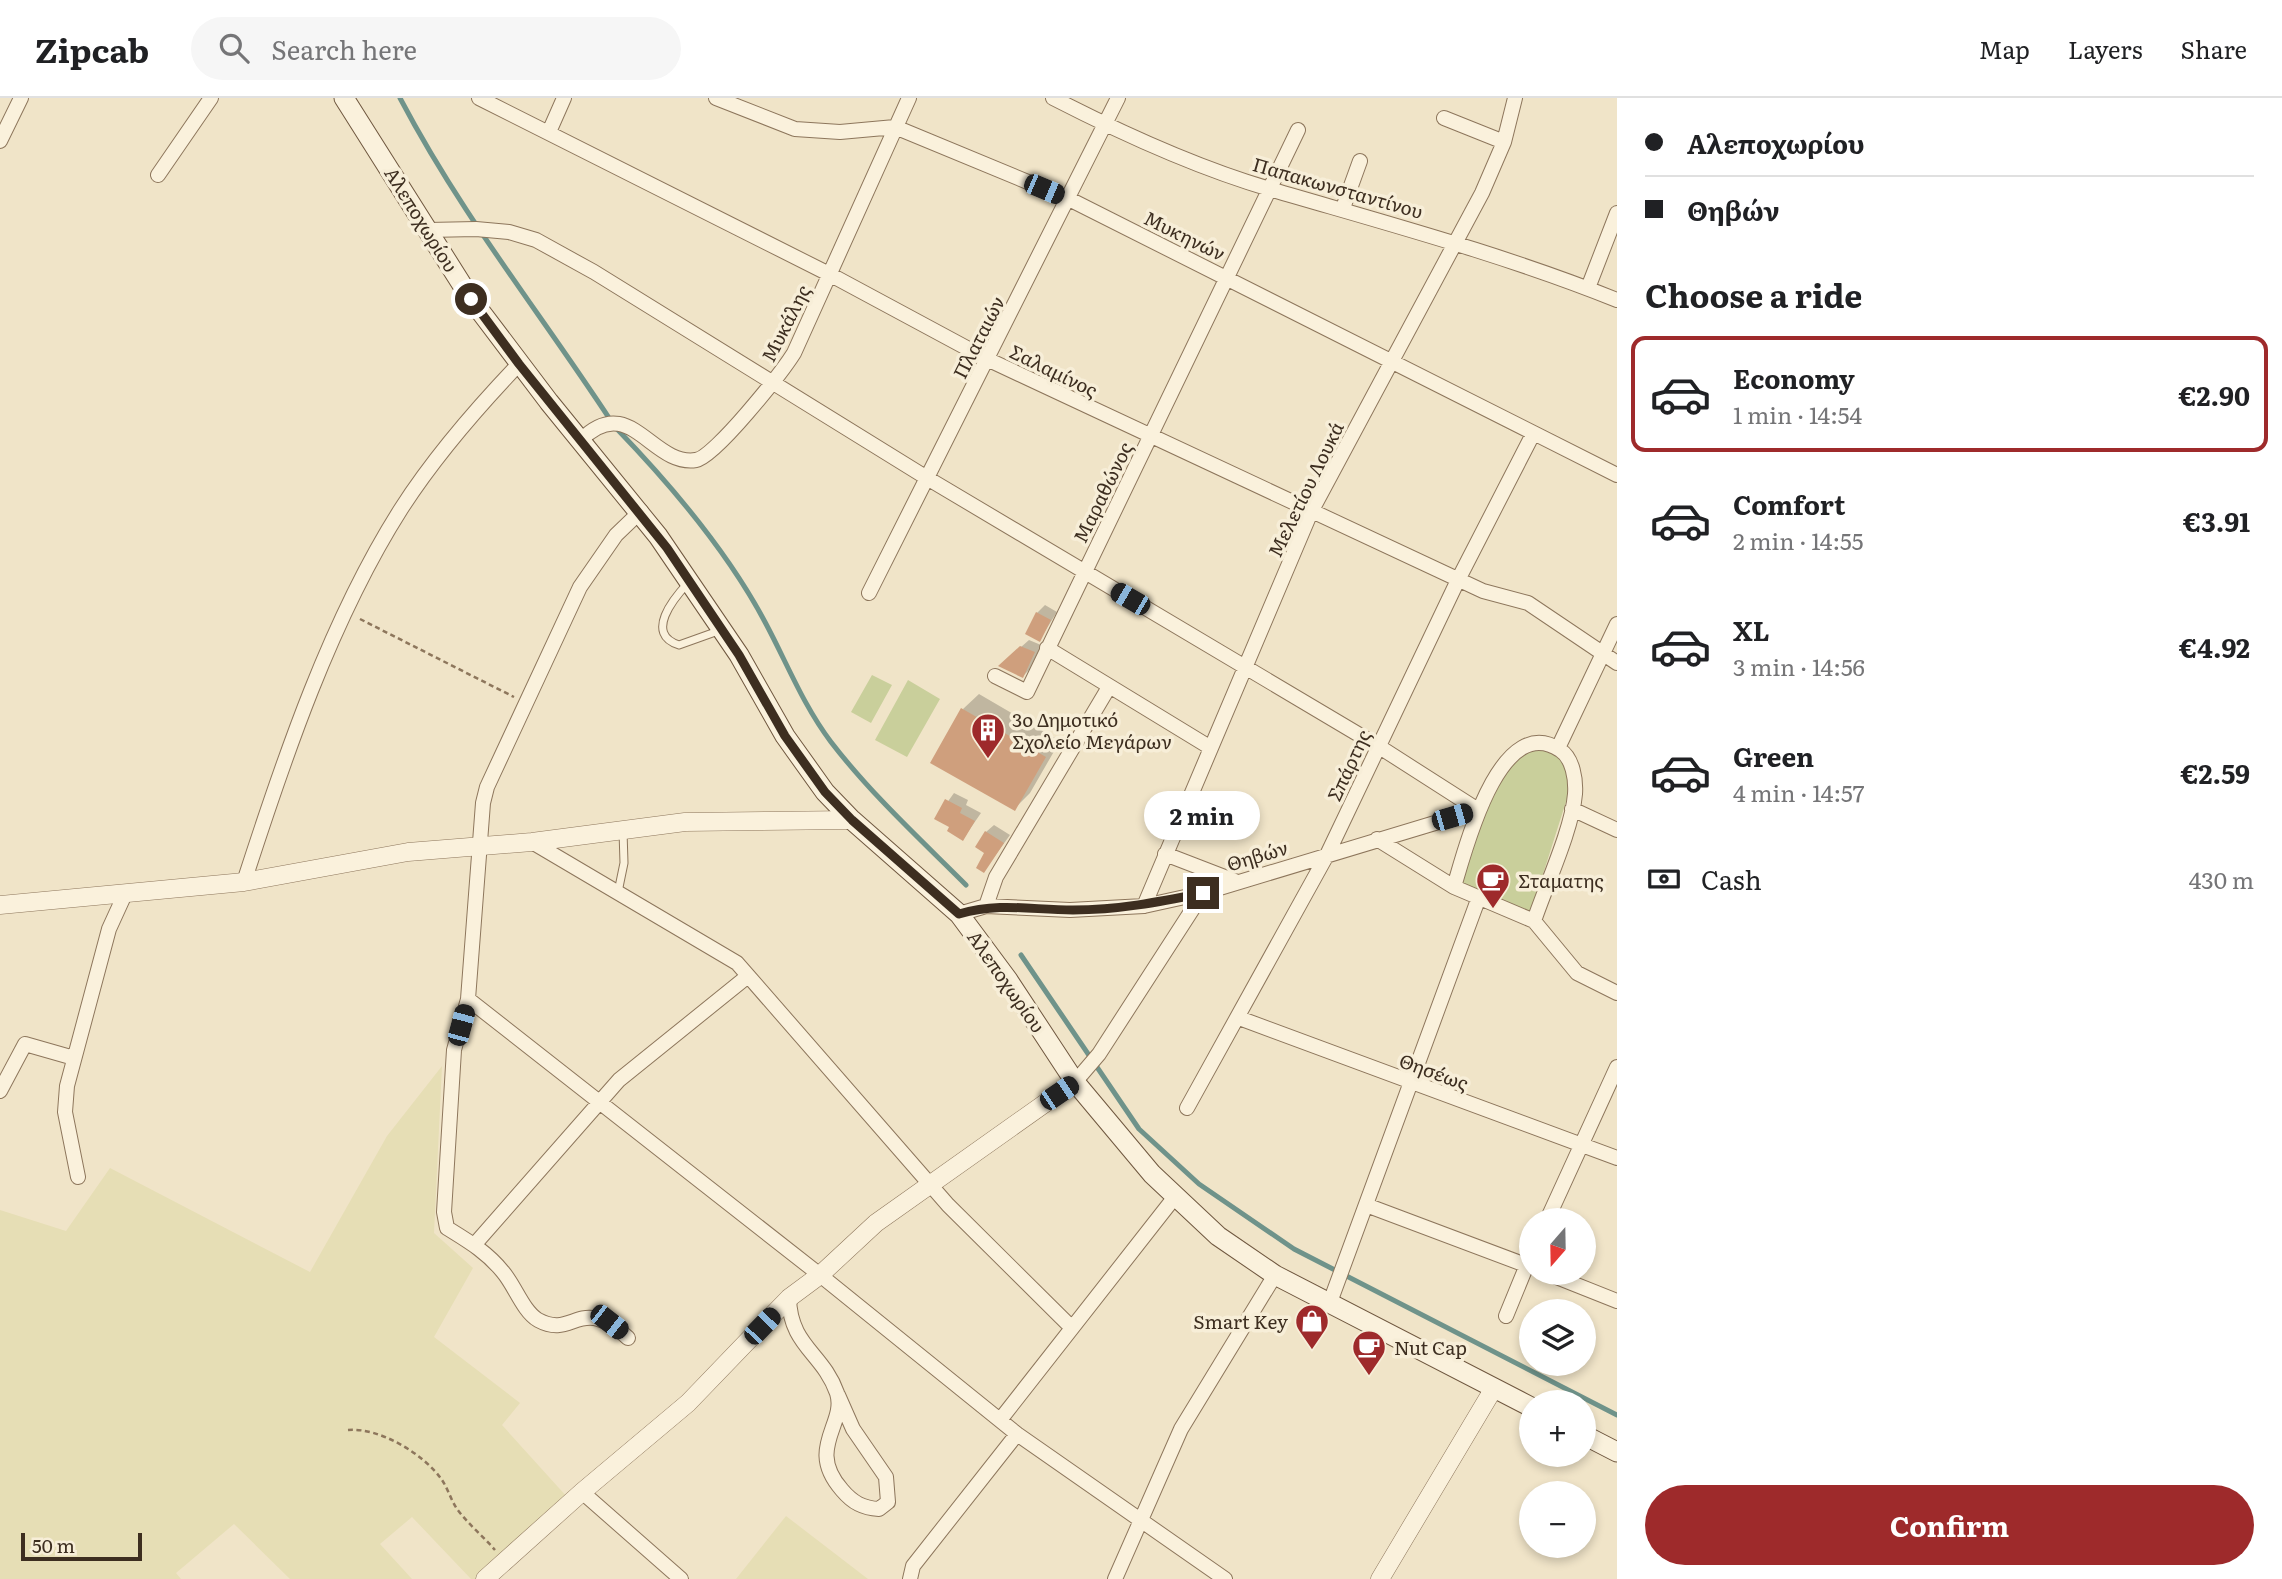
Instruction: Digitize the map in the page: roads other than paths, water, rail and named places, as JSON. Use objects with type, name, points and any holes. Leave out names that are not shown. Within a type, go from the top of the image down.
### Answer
[{"type":"main road","name":"Αλεποχωρίου","points":[[345,98],[471,299],[519,364],[641,511],[722,630],[785,736],[825,792],[852,820],[959,914],[1078,1079],[1174,1198],[1218,1236],[1275,1275],[1332,1297],[1519,1401]]},
{"type":"main road","points":[[1596,1441],[1617,1452]]},
{"type":"street","points":[[0,141],[21,98]]},
{"type":"street","points":[[158,174],[211,98]]},
{"type":"street","name":"Σαλαμίνος","points":[[479,98],[831,275],[989,360],[1150,438],[1483,591],[1528,603],[1617,663]]},
{"type":"street","points":[[549,132],[564,98]]},
{"type":"street","name":"Μυκηνών","points":[[716,98],[794,129],[840,132],[895,127],[1069,199],[1617,475]]},
{"type":"street","name":"Μυκάλης","points":[[581,440],[600,426],[631,426],[680,460],[698,460],[712,450],[772,384],[794,353],[909,98]]},
{"type":"street","name":"Παπακωνσταντίνου","points":[[1053,98],[1105,124],[1272,190],[1458,242],[1617,300]]},
{"type":"street","name":"Πλαταιών","points":[[869,593],[989,360],[1118,98]]},
{"type":"street","name":"Μελετίου Λουκά","points":[[1144,906],[1311,512],[1458,242],[1504,142],[1515,98]]},
{"type":"street","points":[[1444,118],[1504,142]]},
{"type":"street","name":"Μαραθώνος","points":[[995,676],[1027,692],[1272,190],[1298,130]]},
{"type":"street","points":[[1343,208],[1360,161]]},
{"type":"street","points":[[1588,288],[1617,213]]},
{"type":"street","points":[[428,230],[476,229],[509,232],[536,240],[649,305],[927,478],[1378,746],[1478,810]]},
{"type":"street","points":[[244,882],[285,765],[346,612],[402,509],[472,413],[519,364]]},
{"type":"street","name":"Σπάρτης","points":[[1186,1108],[1239,1018],[1327,855],[1458,580],[1533,434]]},
{"type":"street","points":[[628,1338],[609,1322],[593,1316],[564,1324],[541,1322],[531,1315],[505,1274],[475,1244],[447,1228],[444,1222],[454,1050],[468,999],[479,847],[487,787],[593,564],[641,511]]},
{"type":"street","points":[[1558,748],[1617,624]]},
{"type":"street","points":[[1047,648],[1211,748]]},
{"type":"street","points":[[986,906],[996,877],[1109,687]]},
{"type":"street","points":[[1454,887],[1478,810],[1491,785],[1522,748],[1533,743],[1558,748],[1566,754],[1573,771],[1575,794],[1534,921]]},
{"type":"street","points":[[1572,809],[1617,831]]},
{"type":"street","name":"Θηβών","points":[[959,914],[986,906],[1070,910],[1144,906],[1203,893],[1234,881],[1478,810]]},
{"type":"street","points":[[0,905],[244,882],[408,852],[532,842],[685,822],[852,820]]},
{"type":"street","points":[[1377,839],[1454,887],[1534,921],[1577,973],[1617,993]]},
{"type":"street","points":[[532,842],[722,951],[748,976],[933,1184],[948,1205],[1072,1328]]},
{"type":"street","points":[[1166,854],[1234,881]]},
{"type":"street","points":[[485,1579],[582,1492],[688,1403],[789,1298],[820,1275],[876,1223],[1078,1079],[1099,1054],[1203,893]]},
{"type":"street","points":[[78,1177],[65,1112],[74,1058],[109,929],[125,894]]},
{"type":"street","points":[[1332,1297],[1479,897]]},
{"type":"street","points":[[475,1244],[598,1103],[638,1063],[748,976]]},
{"type":"street","points":[[468,999],[820,1275],[1017,1434],[1225,1579]]},
{"type":"street","name":"Θησέως","points":[[1239,1018],[1617,1158]]},
{"type":"street","points":[[0,1091],[24,1044],[74,1058]]},
{"type":"street","points":[[1552,1208],[1617,1067]]},
{"type":"street","points":[[1000,1420],[1174,1198]]},
{"type":"street","points":[[1366,1205],[1519,1259]]},
{"type":"street","points":[[1115,1579],[1181,1429],[1275,1275]]},
{"type":"street","points":[[1506,1316],[1520,1285]]},
{"type":"street","points":[[1577,1285],[1617,1301]]},
{"type":"street","points":[[789,1298],[789,1318],[799,1338],[825,1369],[838,1395],[853,1429],[886,1477],[888,1502],[880,1509],[865,1508],[851,1500],[833,1478],[827,1465],[829,1435],[838,1395]]},
{"type":"street","points":[[1380,1579],[1494,1388]]},
{"type":"street","points":[[911,1579],[913,1566],[1017,1434]]},
{"type":"street","points":[[582,1492],[681,1579]]},
{"type":"lane","points":[[690,581],[667,609],[662,627],[665,635],[678,645],[722,630]]},
{"type":"lane","points":[[618,892],[624,863],[622,830]]},
{"type":"waterway","points":[[400,98],[475,223],[611,421]]},
{"type":"waterway","points":[[617,429],[678,496],[734,571],[765,622],[812,713],[831,742],[879,798],[966,885]]},
{"type":"waterway","points":[[1021,955],[1139,1129],[1199,1184],[1294,1249],[1617,1415]]},
{"type":"place","name":"3ο Δημοτικό Σχολείο Μεγάρων","points":[[988,760]]},
{"type":"place","name":"Σταματης","points":[[1493,910]]},
{"type":"place","name":"Smart Key","points":[[1312,1351]]},
{"type":"place","name":"Nut Cap","points":[[1369,1377]]}]
